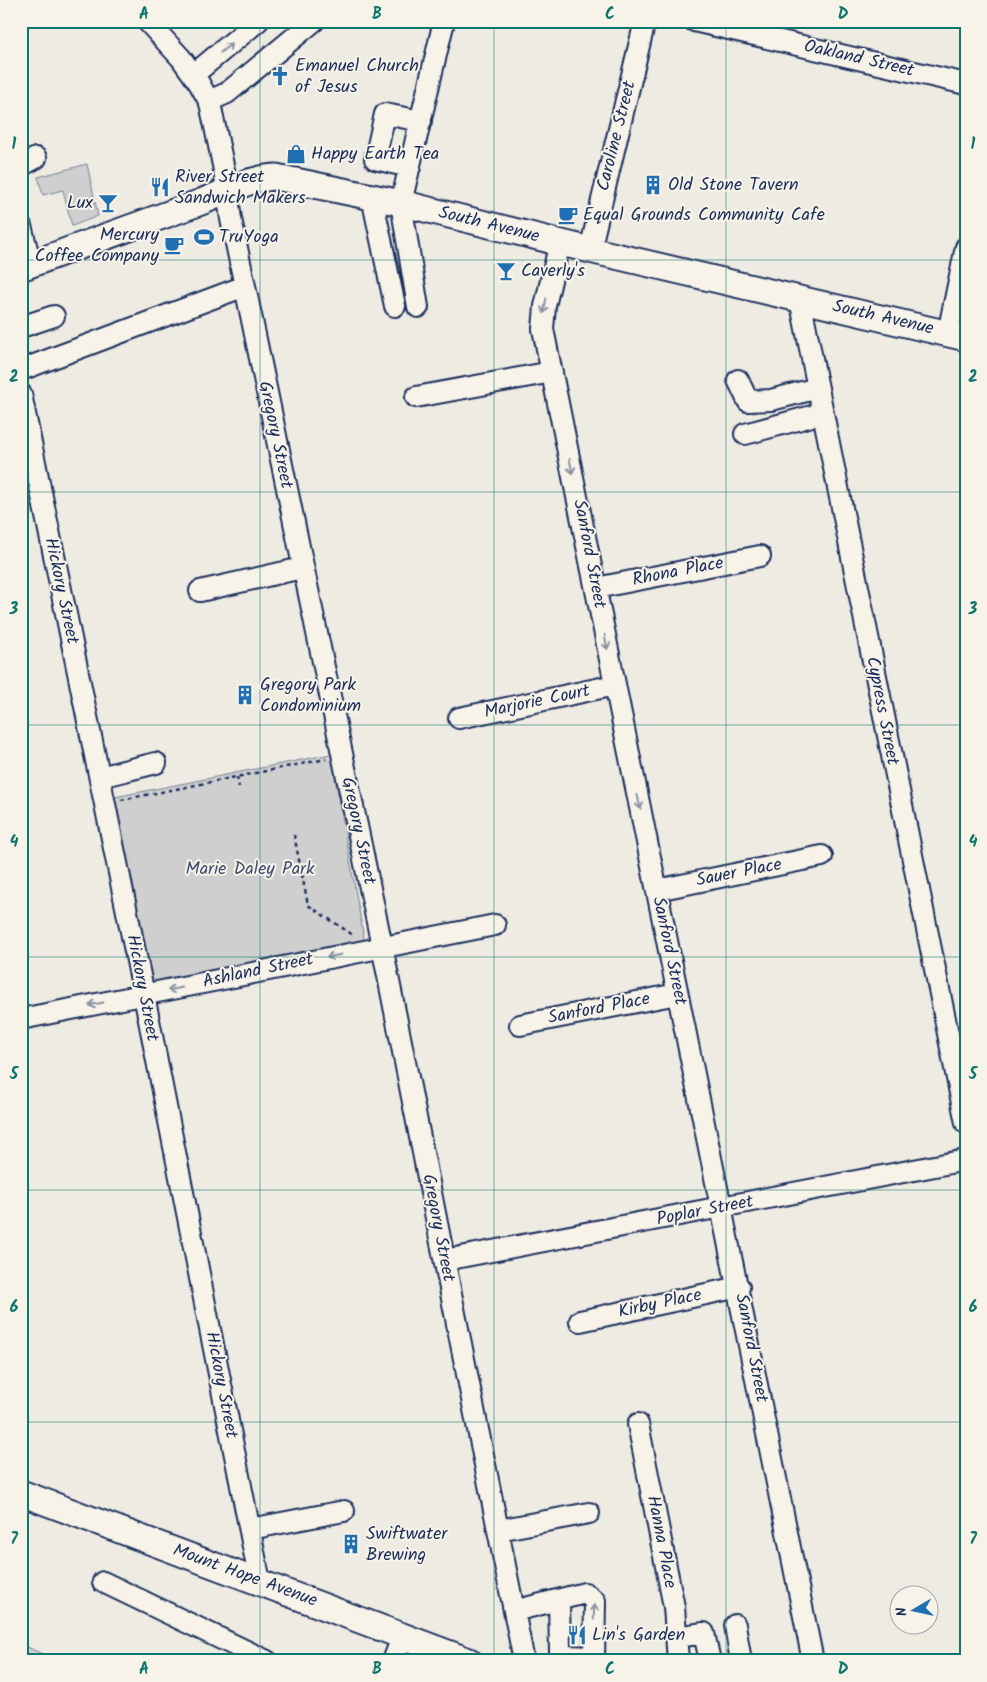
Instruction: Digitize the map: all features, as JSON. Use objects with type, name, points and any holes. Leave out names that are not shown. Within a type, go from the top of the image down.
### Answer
[{"type":"main road","name":"South Avenue","points":[[26,266],[227,191],[259,177],[276,177],[372,197],[957,336]]},
{"type":"main road","name":"Mount Hope Avenue","points":[[21,1493],[468,1661]]},
{"type":"street","name":"Gregory Street","points":[[148,21],[193,74],[209,101],[244,286],[382,946],[524,1661]]},
{"type":"street","points":[[193,74],[258,21]]},
{"type":"street","points":[[209,101],[227,93],[314,21]]},
{"type":"street","points":[[418,307],[401,204],[444,21]]},
{"type":"street","name":"Caroline Street","points":[[590,250],[645,21]]},
{"type":"street","name":"Oakland Street","points":[[694,21],[966,84]]},
{"type":"street","points":[[410,167],[375,159],[385,114],[420,121]]},
{"type":"street","points":[[372,197],[395,306]]},
{"type":"street","points":[[21,226],[26,266]]},
{"type":"street","name":"Sanford Street","points":[[560,242],[543,318],[552,372],[677,994],[739,1287],[813,1661]]},
{"type":"street","points":[[957,336],[966,247]]},
{"type":"street","points":[[21,370],[244,286]]},
{"type":"street","name":"Cypress Street","points":[[800,299],[966,1123]]},
{"type":"street","points":[[21,326],[54,316]]},
{"type":"street","points":[[416,397],[552,372]]},
{"type":"street","points":[[738,380],[748,401],[771,400],[818,388]]},
{"type":"street","name":"Hickory Street","points":[[21,394],[144,995],[260,1582]]},
{"type":"street","points":[[744,434],[823,414]]},
{"type":"street","name":"Rhona Place","points":[[596,588],[760,556]]},
{"type":"street","points":[[200,590],[302,568]]},
{"type":"street","name":"Marjorie Court","points":[[459,718],[615,686]]},
{"type":"street","points":[[100,778],[156,763]]},
{"type":"street","name":"Sauer Place","points":[[657,890],[822,856]]},
{"type":"street","name":"Ashland Street","points":[[21,1019],[495,925]]},
{"type":"street","name":"Sanford Place","points":[[520,1025],[677,994]]},
{"type":"street","name":"Poplar Street","points":[[444,1260],[966,1160]]},
{"type":"street","name":"Kirby Place","points":[[580,1321],[739,1287]]},
{"type":"street","name":"Hanna Place","points":[[638,1424],[674,1607],[678,1661]]},
{"type":"street","points":[[250,1529],[344,1511]]},
{"type":"street","points":[[498,1530],[589,1513]]},
{"type":"street","points":[[102,1582],[268,1661]]},
{"type":"street","points":[[514,1611],[585,1593],[595,1601],[594,1659],[566,1656],[560,1652],[559,1600]]},
{"type":"street","points":[[735,1625],[741,1661]]},
{"type":"street","points":[[676,1637],[704,1633],[710,1661]]},
{"type":"street","points":[[393,1661],[403,1635]]},
{"type":"path","points":[[120,800],[326,759]]},
{"type":"path","points":[[237,777],[239,787]]},
{"type":"path","points":[[294,835],[308,905],[355,937]]},
{"type":"path","points":[[21,1630],[28,1661]]},
{"type":"path","points":[[21,1658],[28,1661]]},
{"type":"green space","points":[[87,164],[98,216],[72,226],[63,190],[43,195],[38,177]]},
{"type":"green space","name":"Marie Daley Park","points":[[331,754],[365,944],[151,987],[115,797]]},
{"type":"green space","points":[[21,1644],[57,1661],[21,1661]]},
{"type":"place","name":"Emanuel Church of Jesus","points":[[280,76]]},
{"type":"place","name":"Happy Earth Tea","points":[[296,154]]},
{"type":"place","name":"Old Stone Tavern","points":[[653,185]]},
{"type":"place","name":"River Street Sandwich Makers","points":[[160,187]]},
{"type":"place","name":"Lux","points":[[108,203]]},
{"type":"place","name":"Equal Grounds Community Cafe","points":[[568,215]]},
{"type":"place","name":"TruYoga","points":[[204,237]]},
{"type":"place","name":"Mercury Coffee Company","points":[[174,245]]},
{"type":"place","name":"Caverly's","points":[[506,271]]},
{"type":"place","name":"Gregory Park Condominium","points":[[245,695]]},
{"type":"place","name":"Swiftwater Brewing","points":[[351,1544]]},
{"type":"place","name":"Lin's Garden","points":[[577,1635]]}]
